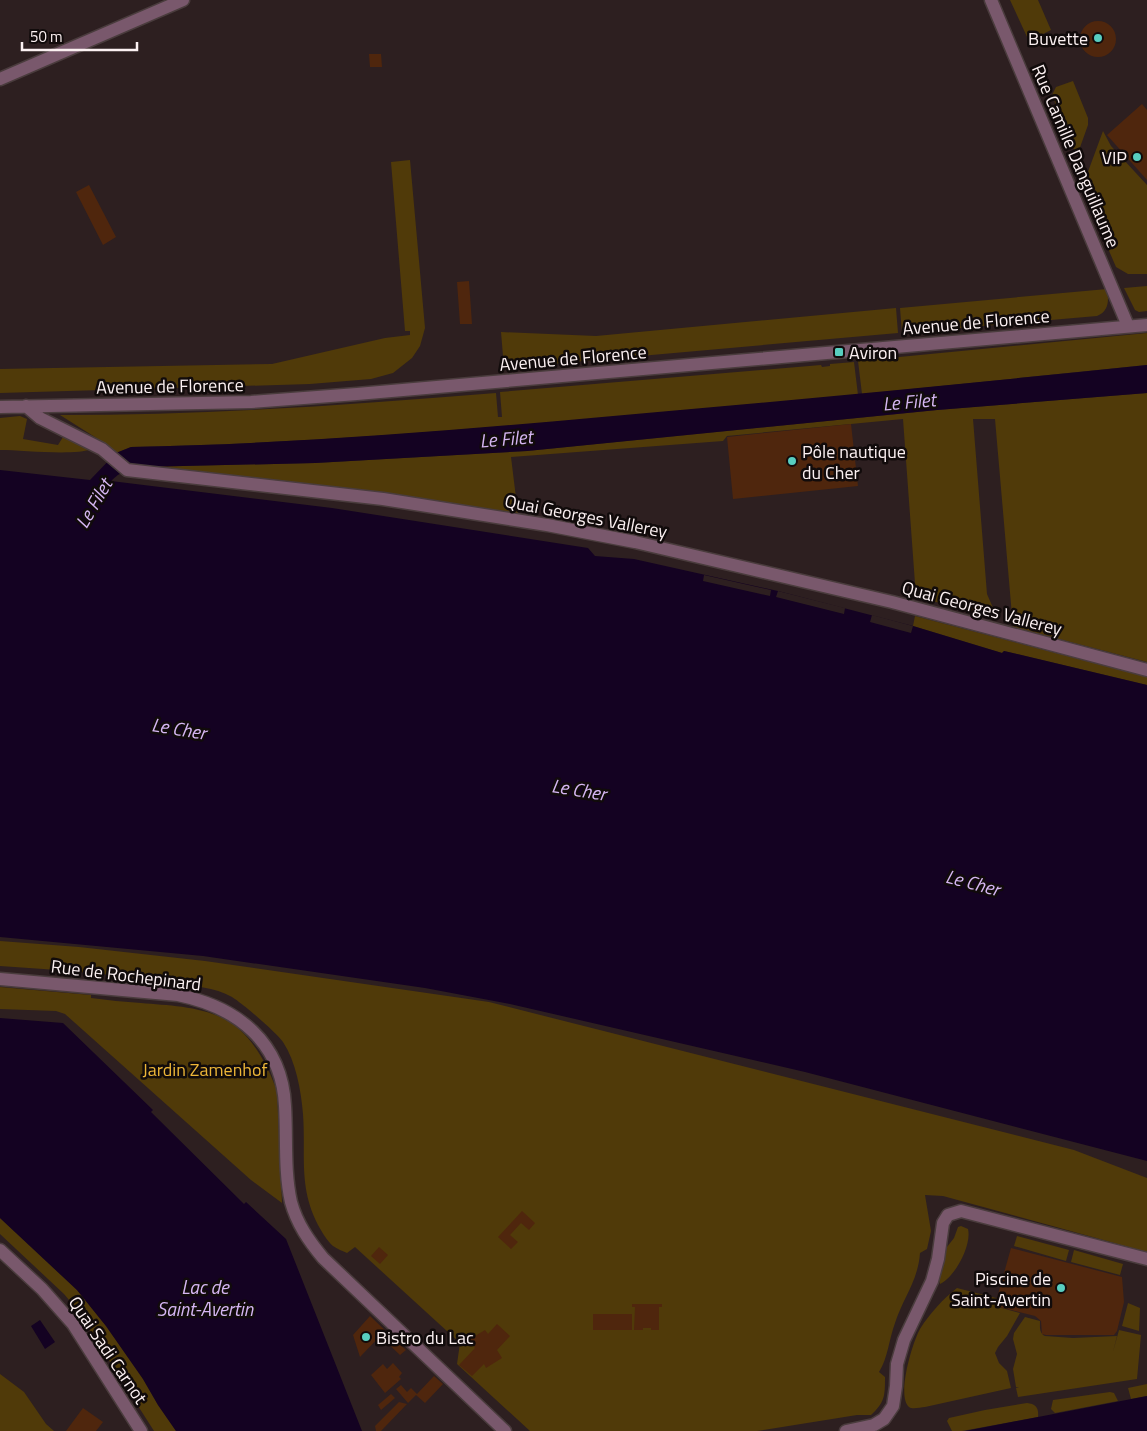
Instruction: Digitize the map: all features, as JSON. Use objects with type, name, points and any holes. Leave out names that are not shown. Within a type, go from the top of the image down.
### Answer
[{"type":"street","points":[[0,79],[183,0]]},
{"type":"street","name":"Rue Camille Danguillaume","points":[[991,0],[1128,326]]},
{"type":"street","name":"Avenue de Florence","points":[[0,407],[250,402],[348,395],[1147,324]]},
{"type":"street","name":"Quai Georges Vallerey","points":[[26,406],[40,418],[102,449],[128,470],[383,499],[547,525],[619,539],[740,565],[864,595],[1147,670]]},
{"type":"street","name":"Rue de Rochepinard","points":[[0,979],[178,995],[216,1006],[248,1026],[264,1045],[280,1075],[285,1105],[289,1191],[294,1211],[302,1229],[330,1264],[505,1431]]},
{"type":"street","points":[[846,1431],[874,1425],[884,1419],[893,1406],[897,1364],[904,1340],[932,1281],[938,1259],[943,1223],[948,1215],[961,1211],[1147,1258]]},
{"type":"street","name":"Quai Sadi Carnot","points":[[0,1250],[42,1289],[73,1324],[141,1431]]},
{"type":"green space","points":[[1010,0],[1038,0],[1051,30],[1033,39],[1028,39]]},
{"type":"green space","points":[[1073,81],[1088,118],[1088,125],[1078,153],[1075,152],[1052,95],[1056,87]]},
{"type":"green space","points":[[1103,131],[1111,146],[1147,185],[1147,274],[1128,274],[1116,267],[1082,188]]},
{"type":"green space","points":[[410,160],[425,328],[420,346],[412,358],[393,373],[371,379],[310,384],[0,393],[0,369],[272,364],[385,338],[410,335],[410,331],[405,331],[391,162]]},
{"type":"green space","points":[[1147,286],[1147,311],[1139,312],[1135,310],[1124,288]]},
{"type":"green space","points":[[1107,289],[1106,308],[1097,316],[902,333],[900,308]]},
{"type":"green space","points":[[896,308],[898,333],[504,368],[501,332],[596,336]]},
{"type":"green space","points":[[1147,333],[1147,365],[862,394],[858,361]]},
{"type":"green space","points":[[854,362],[858,395],[404,434],[313,440],[131,447],[116,453],[60,415],[115,415],[278,408],[496,393],[498,417],[502,417],[500,392],[821,365],[822,367],[830,366],[830,364]]},
{"type":"green space","points":[[1147,393],[1147,662],[1013,627],[995,419],[973,419],[987,594],[997,617],[916,597],[903,419],[727,436],[723,441],[511,457],[518,514],[308,484],[140,467],[315,463],[527,451],[937,410]]},
{"type":"green space","points":[[20,416],[27,419],[23,439],[58,445],[63,437],[92,449],[73,452],[0,450],[0,418]]},
{"type":"green space","points":[[915,616],[1147,677],[1147,685],[1004,651],[1002,653],[913,626]]},
{"type":"green space","points":[[0,941],[79,947],[205,961],[489,1002],[1074,1150],[1147,1178],[1147,1252],[943,1196],[925,1195],[931,1231],[927,1249],[920,1253],[913,1281],[898,1314],[879,1372],[885,1377],[883,1398],[871,1415],[857,1415],[757,1431],[530,1431],[457,1364],[460,1343],[355,1247],[347,1253],[333,1246],[325,1236],[312,1211],[305,1184],[303,1114],[297,1076],[288,1050],[267,1025],[232,997],[211,989],[109,975],[0,966]]},
{"type":"green space","name":"Jardin Zamenhof","points":[[0,987],[91,995],[91,998],[122,1002],[192,1008],[229,1021],[245,1035],[262,1058],[277,1091],[282,1203],[251,1180],[65,1014],[56,1011],[0,1009]]},
{"type":"green space","points":[[0,1218],[77,1290],[106,1326],[176,1431],[154,1431],[75,1307],[64,1294],[0,1234]]},
{"type":"green space","points":[[961,1226],[968,1229],[969,1236],[965,1252],[957,1268],[940,1284],[939,1279],[947,1247],[954,1238],[958,1227]]},
{"type":"green space","points":[[1017,1236],[1069,1250],[1066,1261],[1014,1246]]},
{"type":"green space","points":[[1074,1250],[1123,1264],[1120,1275],[1071,1262]]},
{"type":"green space","points":[[957,1288],[1000,1299],[998,1307],[1020,1313],[995,1353],[999,1363],[1007,1371],[1011,1388],[925,1407],[911,1408],[905,1401],[904,1392],[907,1368],[917,1335],[932,1312]]},
{"type":"green space","points":[[1128,1303],[1140,1308],[1139,1331],[1122,1326]]},
{"type":"green space","points":[[1025,1317],[1040,1321],[1041,1332],[1045,1336],[1073,1338],[1117,1336],[1113,1352],[1119,1330],[1141,1335],[1137,1379],[1018,1397],[1016,1388],[1019,1387],[1016,1387],[1013,1369],[1017,1354],[1013,1339],[1014,1333]]},
{"type":"green space","points":[[0,1374],[24,1392],[46,1424],[54,1431],[0,1431]]},
{"type":"green space","points":[[1147,1384],[1147,1396],[1131,1399],[1128,1388]]},
{"type":"green space","points":[[1114,1393],[1118,1401],[1055,1413],[1051,1409],[1053,1400]]},
{"type":"green space","points":[[1027,1403],[1033,1404],[1036,1407],[1038,1417],[962,1431],[952,1431],[947,1421],[949,1418]]},
{"type":"water","points":[[1147,365],[1147,393],[937,410],[527,451],[315,463],[140,467],[124,471],[111,481],[332,508],[588,548],[595,556],[634,559],[778,591],[913,626],[1002,653],[1004,651],[1147,685],[1147,1161],[805,1072],[510,1004],[425,988],[203,956],[0,937],[0,470],[90,480],[116,453],[131,447],[308,440],[484,427],[806,399]]},
{"type":"water","name":"Lac de Saint-Avertin","points":[[0,1018],[63,1023],[153,1110],[151,1112],[244,1204],[246,1202],[286,1239],[362,1431],[176,1431],[106,1326],[77,1290],[0,1218]]},
{"type":"water","points":[[40,1320],[55,1342],[45,1349],[31,1326]]},
{"type":"water","points":[[1147,1396],[1147,1431],[965,1431]]},
{"type":"pier","points":[[704,575],[771,590],[770,596],[703,581]]},
{"type":"pier","points":[[778,591],[845,608],[844,614],[776,597]]},
{"type":"pier","points":[[872,615],[913,626],[911,633],[870,622]]},
{"type":"building","name":"Buvette","points":[[1098,21],[1110,27],[1116,39],[1110,51],[1098,57],[1086,51],[1080,39],[1086,27]]},
{"type":"building","points":[[369,54],[381,54],[382,67],[370,67]]},
{"type":"building","name":"VIP","points":[[1142,104],[1147,110],[1147,180],[1107,135]]},
{"type":"building","points":[[89,185],[116,237],[103,245],[76,192]]},
{"type":"building","points":[[469,281],[472,324],[460,324],[457,282]]},
{"type":"building","name":"Pôle nautique du Cher","points":[[851,424],[858,486],[733,499],[727,437]]},
{"type":"building","points":[[522,1211],[535,1223],[529,1230],[521,1223],[510,1235],[518,1242],[511,1249],[498,1237]]},
{"type":"building","points":[[379,1247],[388,1255],[380,1264],[371,1256]]},
{"type":"building","name":"Piscine de Saint-Avertin","points":[[1011,1248],[1122,1277],[1124,1302],[1117,1331],[1114,1335],[1046,1335],[1042,1334],[1041,1321],[1035,1316],[999,1307],[1001,1298],[997,1298]]},
{"type":"building","points":[[632,1304],[662,1304],[662,1307],[659,1307],[659,1330],[643,1328],[643,1330],[634,1330],[635,1307],[632,1307]]},
{"type":"building","points":[[593,1314],[632,1314],[632,1330],[593,1330]]},
{"type":"building","points":[[370,1316],[406,1350],[400,1355],[380,1336],[360,1357],[353,1335]]},
{"type":"building","points":[[497,1324],[510,1336],[497,1350],[502,1358],[486,1368],[484,1364],[472,1376],[459,1365],[475,1348],[470,1339],[485,1330],[488,1334]]},
{"type":"building","points":[[393,1363],[402,1373],[399,1377],[401,1379],[385,1393],[371,1375],[383,1364],[387,1369]]},
{"type":"building","points":[[434,1376],[443,1384],[425,1403],[416,1395],[408,1403],[396,1389],[401,1385],[407,1392],[411,1388],[417,1394]]},
{"type":"building","points":[[391,1394],[395,1398],[381,1410],[378,1405]]},
{"type":"building","points":[[399,1402],[407,1404],[381,1431],[376,1431],[375,1426]]},
{"type":"building","points":[[83,1408],[103,1422],[96,1431],[66,1431]]},
{"type":"place","name":"Buvette","points":[[1098,38]]},
{"type":"place","name":"VIP","points":[[1137,157]]},
{"type":"place","name":"Aviron","points":[[839,352]]},
{"type":"place","name":"Pôle nautique du Cher","points":[[792,461]]},
{"type":"place","name":"Piscine de Saint-Avertin","points":[[1061,1288]]},
{"type":"place","name":"Bistro du Lac","points":[[366,1337]]},
{"type":"water label","name":"Le Filet","points":[[909,401]]},
{"type":"water label","name":"Le Filet","points":[[506,438]]},
{"type":"water label","name":"Le Filet","points":[[93,503]]},
{"type":"water label","name":"Le Cher","points":[[179,728]]},
{"type":"water label","name":"Le Cher","points":[[579,789]]},
{"type":"water label","name":"Le Cher","points":[[973,882]]}]
